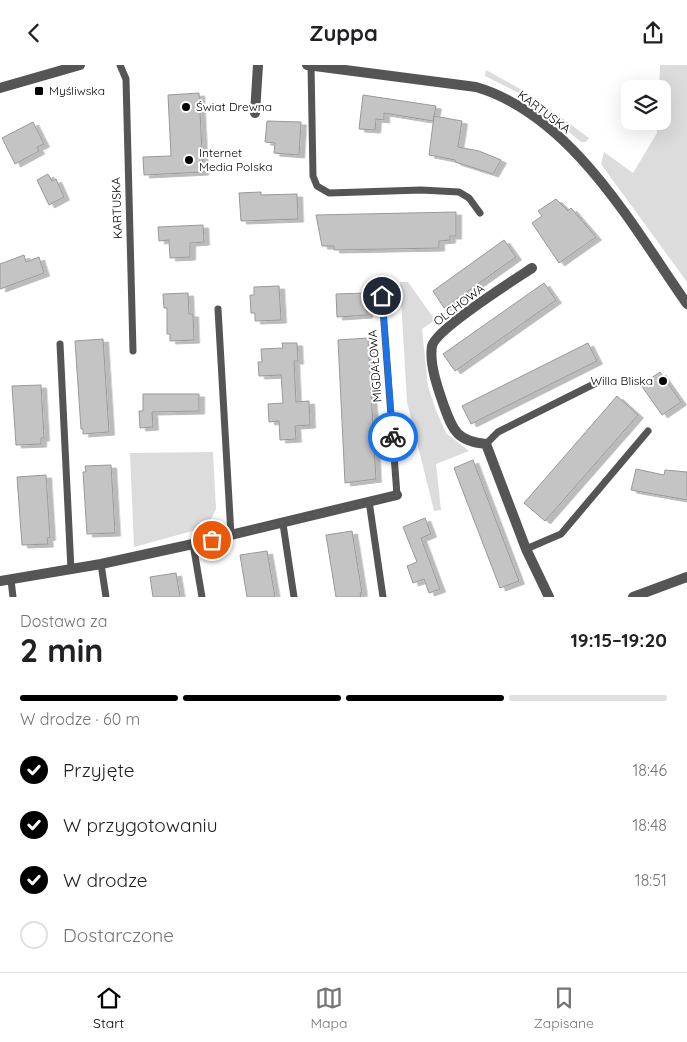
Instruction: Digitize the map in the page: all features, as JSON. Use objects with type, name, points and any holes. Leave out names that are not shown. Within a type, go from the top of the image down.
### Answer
[{"type":"street","points":[[0,88],[80,65]]},
{"type":"street","points":[[256,113],[258,65]]},
{"type":"street","name":"KARTUSKA","points":[[307,65],[476,87],[501,97],[527,112],[571,149],[596,176],[687,304]]},
{"type":"street","name":"OLCHOWA","points":[[486,444],[464,439],[452,427],[434,372],[432,344],[446,327],[532,268]]},
{"type":"street","points":[[486,444],[526,549],[549,597]]},
{"type":"street","name":"MIGDAŁOWA","points":[[0,581],[71,570],[194,545],[397,495]]},
{"type":"street","points":[[633,597],[687,577]]},
{"type":"lane","name":"KARTUSKA","points":[[120,65],[126,79],[133,351]]},
{"type":"lane","points":[[311,65],[313,176],[317,186],[329,193],[421,190],[459,192],[469,199],[480,213]]},
{"type":"lane","name":"MIGDAŁOWA","points":[[382,296],[397,495]]},
{"type":"lane","points":[[218,309],[231,535]]},
{"type":"lane","points":[[60,344],[71,570]]},
{"type":"lane","points":[[486,444],[498,432],[604,379]]},
{"type":"lane","points":[[526,549],[561,534],[648,431]]},
{"type":"lane","points":[[368,501],[384,597]]},
{"type":"lane","points":[[283,524],[294,597]]},
{"type":"lane","points":[[194,545],[202,597]]},
{"type":"lane","points":[[100,564],[106,597]]},
{"type":"lane","points":[[11,580],[13,597]]},
{"type":"shaded area","points":[[660,65],[687,65],[687,282],[601,164],[604,152],[633,173],[657,130],[671,130],[671,80],[659,80]]},
{"type":"shaded area","points":[[486,70],[531,95],[589,138],[586,142],[581,142],[523,95],[485,76]]},
{"type":"shaded area","points":[[400,282],[408,282],[435,320],[422,329],[428,386],[446,433],[469,451],[436,464],[441,510],[434,511],[407,402]]},
{"type":"shaded area","points":[[213,452],[216,509],[207,527],[134,547],[130,453]]},
{"type":"building","points":[[199,93],[203,172],[144,175],[143,157],[171,156],[168,95]]},
{"type":"building","points":[[363,95],[436,106],[433,121],[384,113],[384,120],[376,119],[375,130],[359,129]]},
{"type":"building","points":[[434,116],[462,121],[458,147],[479,151],[501,160],[493,174],[455,162],[455,160],[429,155]]},
{"type":"building","points":[[267,121],[301,122],[299,155],[274,153],[275,143],[265,142]]},
{"type":"building","points":[[33,122],[44,144],[37,147],[39,151],[15,164],[2,138]]},
{"type":"building","points":[[48,174],[52,181],[56,179],[64,197],[49,205],[37,180]]},
{"type":"building","points":[[261,192],[261,195],[297,194],[298,219],[241,221],[239,193]]},
{"type":"building","points":[[556,199],[568,211],[571,208],[596,237],[559,263],[532,223],[542,216],[538,211]]},
{"type":"building","points":[[456,212],[456,236],[450,236],[450,240],[439,241],[439,248],[334,250],[334,246],[322,246],[316,215]]},
{"type":"building","points":[[203,225],[204,242],[190,243],[190,257],[170,258],[169,240],[159,241],[158,227]]},
{"type":"building","points":[[504,240],[516,257],[444,308],[433,291]]},
{"type":"building","points":[[24,255],[26,262],[39,257],[44,273],[0,289],[0,264]]},
{"type":"building","points":[[544,283],[556,300],[455,371],[443,354]]},
{"type":"building","points":[[279,286],[281,320],[255,321],[255,313],[251,313],[250,295],[254,295],[254,287]]},
{"type":"building","points":[[188,293],[189,314],[193,314],[194,340],[170,341],[170,334],[167,334],[167,308],[164,308],[163,294]]},
{"type":"building","points":[[366,293],[367,315],[337,317],[336,294]]},
{"type":"building","points":[[368,338],[376,479],[345,483],[338,340]]},
{"type":"building","points":[[103,339],[109,432],[83,434],[83,429],[81,429],[75,341]]},
{"type":"building","points":[[282,343],[297,343],[298,361],[294,361],[296,402],[309,401],[310,425],[295,426],[296,439],[280,440],[279,421],[269,422],[268,404],[283,403],[281,375],[259,376],[258,362],[262,362],[261,349],[283,348]]},
{"type":"building","points":[[588,343],[597,361],[471,424],[462,406]]},
{"type":"building","points":[[660,372],[681,402],[662,415],[641,385]]},
{"type":"building","points":[[41,385],[44,438],[41,438],[41,444],[16,445],[12,386]]},
{"type":"building","points":[[143,394],[199,394],[199,411],[152,412],[153,427],[140,428],[139,411],[143,411]]},
{"type":"building","points":[[617,396],[638,415],[545,521],[524,503]]},
{"type":"building","points":[[473,460],[519,581],[500,588],[454,468]]},
{"type":"building","points":[[111,465],[115,533],[87,534],[83,472],[86,472],[85,466]]},
{"type":"building","points":[[636,469],[664,475],[665,470],[687,472],[687,500],[631,490]]},
{"type":"building","points":[[46,475],[50,537],[47,538],[48,544],[22,545],[17,477]]},
{"type":"building","points":[[425,518],[431,534],[421,538],[440,589],[429,593],[424,579],[413,583],[407,566],[417,562],[403,527]]},
{"type":"building","points":[[352,531],[362,593],[360,593],[361,597],[336,597],[326,535]]},
{"type":"building","points":[[267,551],[275,597],[247,597],[240,555]]},
{"type":"building","points":[[176,573],[180,597],[153,597],[150,577]]},
{"type":"way so far","points":[[212,540],[397,495],[393,437]]},
{"type":"place","name":"Myśliwska","points":[[39,91]]},
{"type":"place","name":"Świat Drewna","points":[[186,107]]},
{"type":"place","name":"Internet Media Polska","points":[[189,160]]},
{"type":"place","name":"Willa Bliska","points":[[663,381]]},
{"type":"route","points":[[382,296],[393,437]]}]
